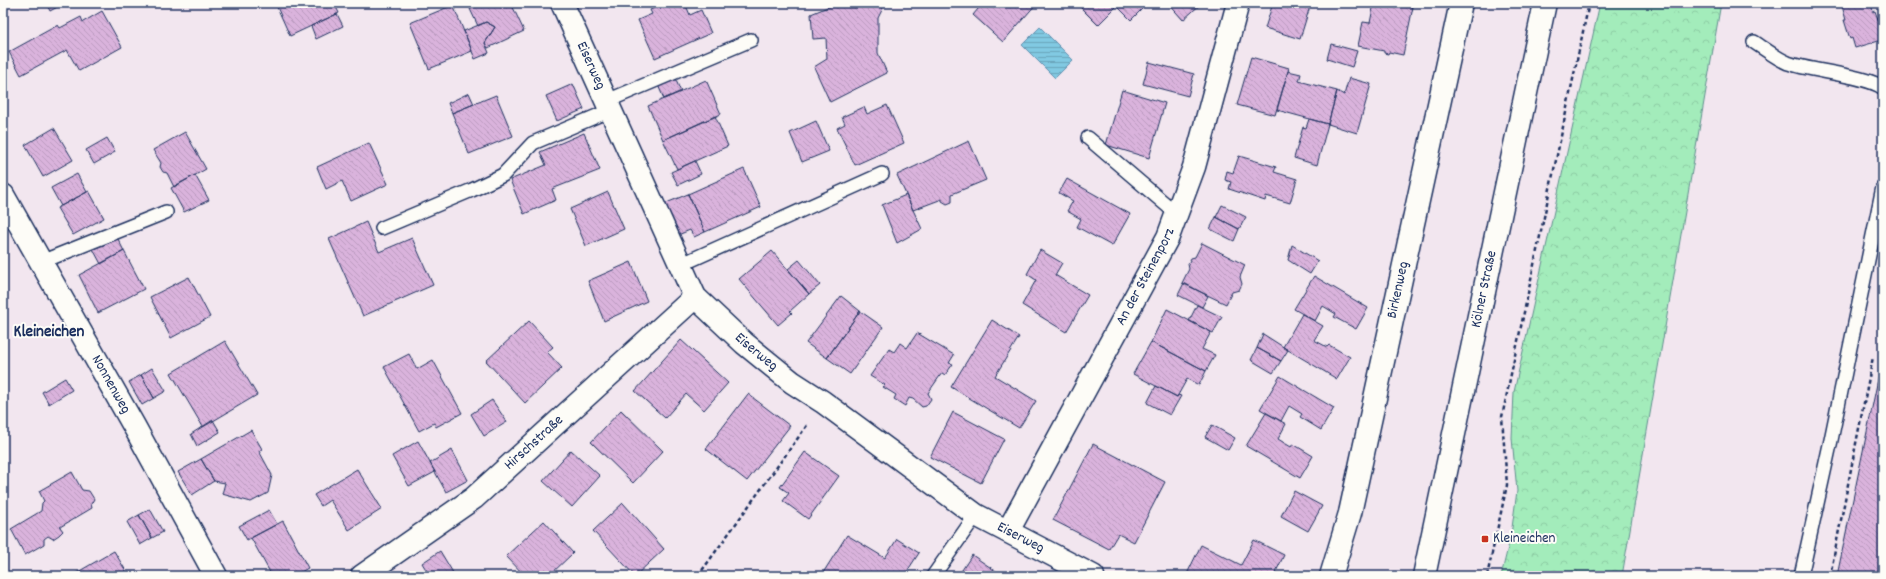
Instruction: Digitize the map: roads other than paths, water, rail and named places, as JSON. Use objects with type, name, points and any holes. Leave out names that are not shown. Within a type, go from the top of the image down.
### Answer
[{"type":"street","name":"Eiserweg","points":[[562,3],[695,297],[744,343],[792,382],[823,402],[976,515],[1008,531],[1078,573]]},
{"type":"street","name":"An der Steinenporz","points":[[1008,531],[1168,237],[1194,167],[1238,3]]},
{"type":"street","name":"Birkenweg","points":[[1331,576],[1350,513],[1461,3]]},
{"type":"street","name":"Kölner Straße","points":[[1424,576],[1545,3]]},
{"type":"street","name":"Nonnenweg","points":[[3,195],[134,426],[216,576]]},
{"type":"street","name":"Hirschstraße","points":[[362,576],[474,498],[695,297]]},
{"type":"lane","points":[[382,228],[472,190],[503,175],[533,143],[751,40]]},
{"type":"lane","points":[[1754,42],[1787,62],[1824,72],[1869,81],[1883,88]]},
{"type":"lane","points":[[1088,138],[1177,214]]},
{"type":"lane","points":[[680,265],[882,174]]},
{"type":"lane","points":[[1801,576],[1831,440],[1883,187]]},
{"type":"lane","points":[[41,262],[166,212]]},
{"type":"lane","points":[[933,576],[976,515]]},
{"type":"water","points":[[1040,27],[1073,60],[1055,78],[1022,45]]},
{"type":"place","name":"Kleineichen","points":[[1485,539]]},
{"type":"district","name":"Kleineichen","points":[[49,333]]}]
